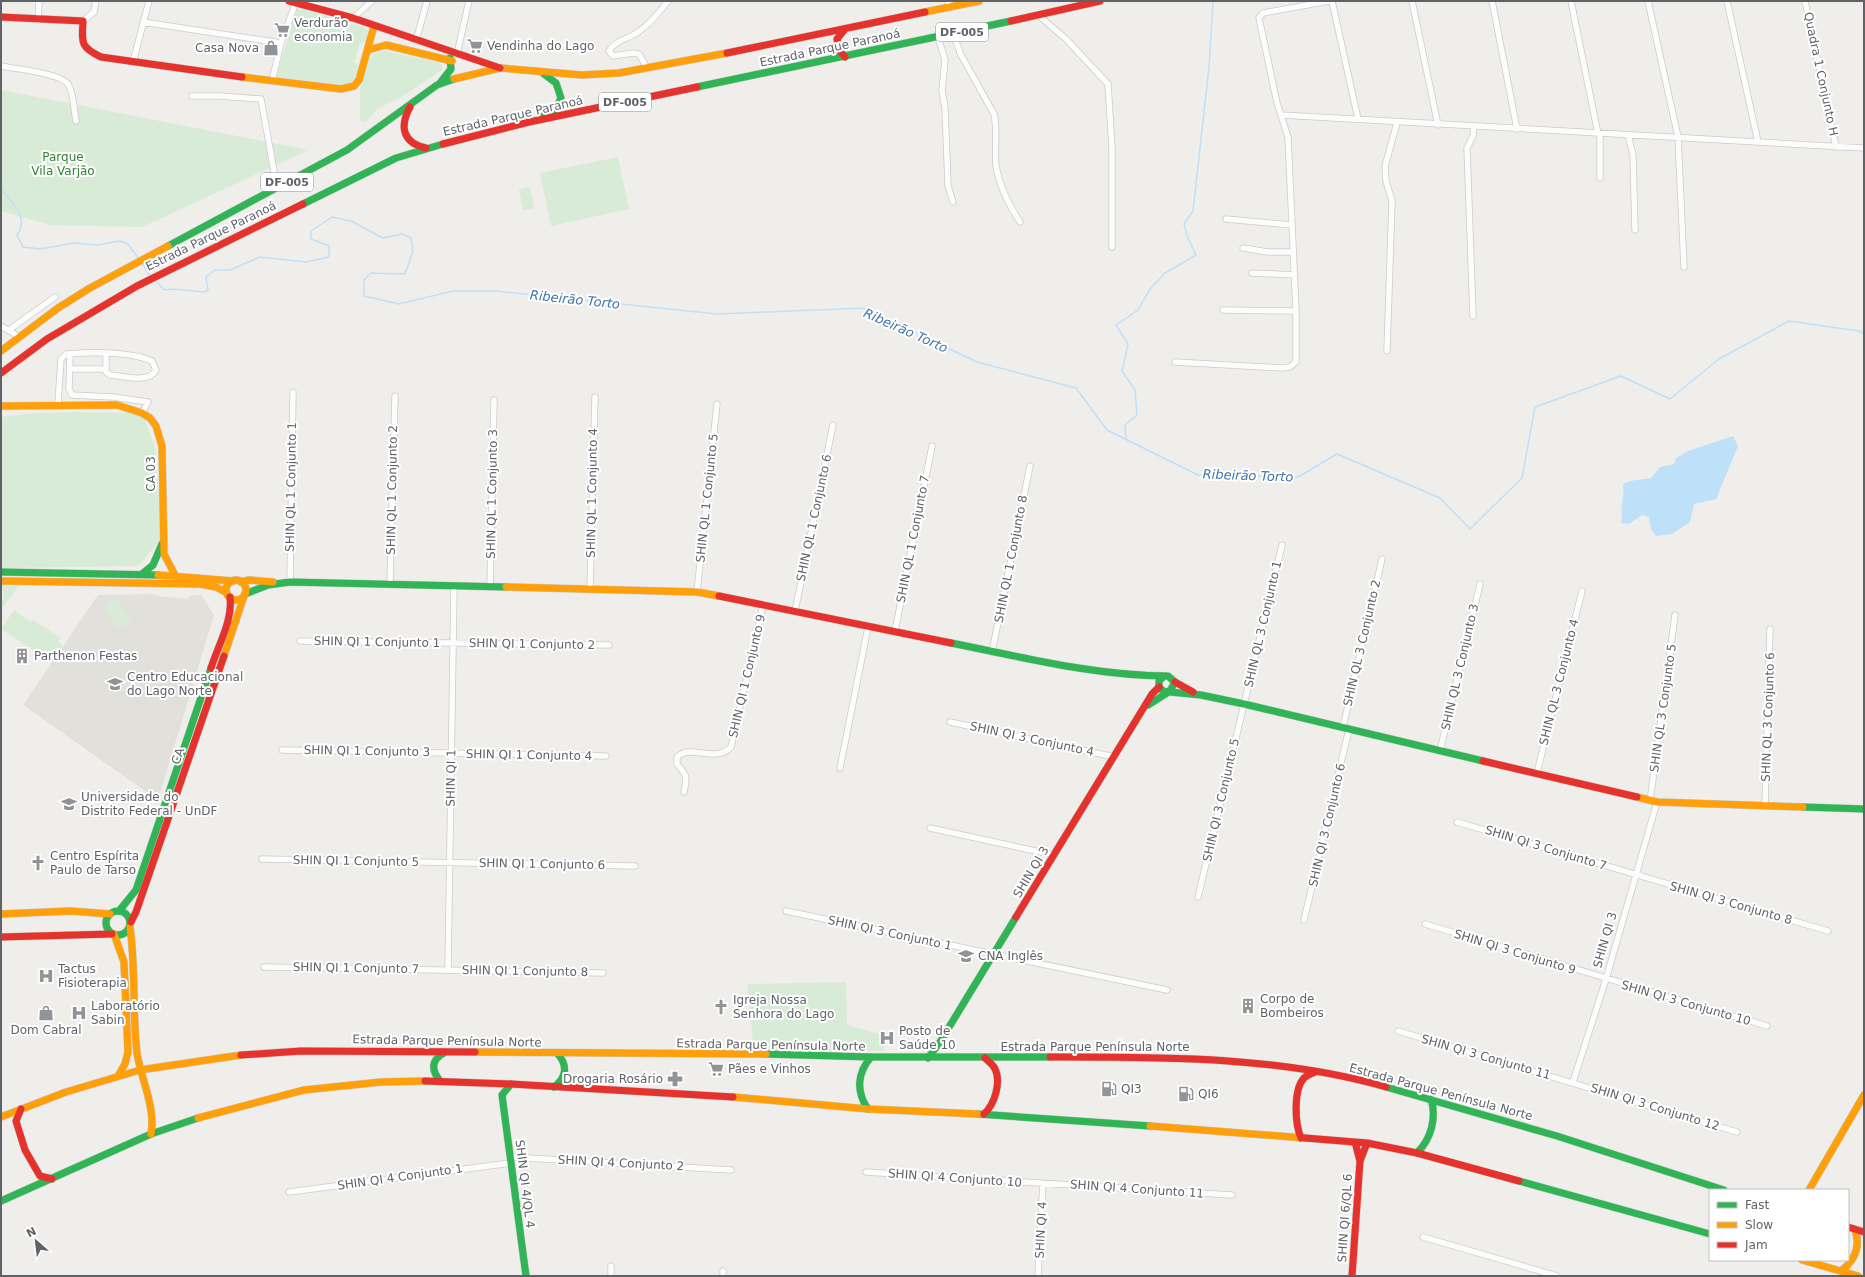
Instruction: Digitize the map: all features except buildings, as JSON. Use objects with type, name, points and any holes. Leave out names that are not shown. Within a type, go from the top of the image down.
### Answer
[{"type":"main road","name":"Estrada Parque Paranoá","points":[[1,351],[18,336],[58,308],[128,268],[348,150],[437,85],[472,74],[500,68],[582,75],[619,73],[845,29],[949,4],[979,1]]},
{"type":"main road","points":[[1074,7],[1080,1]]},
{"type":"main road","name":"Estrada Parque Paranoá","points":[[1,373],[47,339],[137,286],[390,161],[427,148],[528,122],[845,57],[1100,1]]},
{"type":"main road","points":[[292,2],[353,18],[416,41],[500,68]]},
{"type":"main road","points":[[1,17],[83,21],[82,42],[86,50],[101,57],[335,89],[349,88],[354,86],[359,80],[374,26]]},
{"type":"main road","points":[[845,29],[837,40],[839,50],[845,57]]},
{"type":"main road","points":[[368,50],[386,45],[452,61]]},
{"type":"main road","points":[[437,85],[448,76],[452,68],[452,61],[446,51]]},
{"type":"main road","points":[[528,122],[555,110],[561,98],[558,84],[554,80],[535,71]]},
{"type":"main road","points":[[412,103],[403,118],[403,132],[406,138],[416,146],[427,148]]},
{"type":"main road","name":"CA 03","points":[[2,405],[117,405],[142,413],[156,426],[161,438],[162,542],[167,561],[175,575]]},
{"type":"main road","name":"CA 03","points":[[142,574],[153,565],[162,542]]},
{"type":"main road","points":[[1,572],[175,575],[241,582],[260,580],[277,583]]},
{"type":"main road","points":[[1,581],[200,584],[216,587],[237,600],[261,587],[277,583],[290,582],[697,592],[1076,668],[1142,676],[1171,677],[1175,682],[1201,695]]},
{"type":"main road","points":[[228,595],[227,585],[233,581]]},
{"type":"main road","points":[[241,582],[245,586],[244,595]]},
{"type":"main road","name":"CA","points":[[119,911],[136,890],[228,618],[231,606],[228,595]]},
{"type":"main road","name":"CA","points":[[130,925],[136,912],[244,595]]},
{"type":"main road","points":[[1142,676],[1158,686],[1162,691],[1201,695],[1244,704],[1653,802],[1864,809]]},
{"type":"main road","points":[[1158,686],[1159,681],[1163,677]]},
{"type":"main road","points":[[1168,692],[1173,690],[1175,682]]},
{"type":"main road","name":"SHIN QI 3","points":[[928,1058],[940,1042],[1158,686]]},
{"type":"main road","name":"SHIN QI 3","points":[[1142,713],[1154,700],[1168,692]]},
{"type":"main road","points":[[1,914],[70,912],[110,914],[119,911],[127,914],[130,925],[134,960],[137,1050],[140,1070],[153,1118],[151,1134]]},
{"type":"main road","points":[[110,914],[106,926],[113,934],[124,962],[126,986],[128,1052],[125,1064],[118,1076]]},
{"type":"main road","points":[[1,937],[125,934],[130,925]]},
{"type":"main road","points":[[940,1042],[942,1058]]},
{"type":"main road","points":[[137,1050],[144,1062],[158,1067]]},
{"type":"main road","name":"Estrada Parque Península Norte","points":[[1,1117],[66,1092],[140,1070],[239,1055],[301,1051],[811,1055],[871,1058],[1129,1057],[1236,1060],[1318,1072],[1368,1082],[1432,1099],[1587,1145],[1721,1189]]},
{"type":"main road","points":[[440,1081],[433,1071],[432,1065],[438,1055],[444,1053]]},
{"type":"main road","points":[[554,1087],[564,1077],[566,1070],[565,1063],[556,1053]]},
{"type":"main road","points":[[868,1109],[859,1096],[859,1085],[862,1069],[871,1058]]},
{"type":"main road","points":[[984,1114],[993,1105],[996,1084],[994,1067],[985,1058]]},
{"type":"main road","points":[[1301,1138],[1296,1124],[1300,1086],[1304,1077],[1318,1072]]},
{"type":"main road","points":[[1,1201],[151,1134],[220,1111],[304,1090],[381,1082],[440,1081],[741,1097],[868,1109],[984,1114],[1367,1143],[1417,1153],[1709,1234]]},
{"type":"main road","points":[[492,1083],[502,1095],[511,1084]]},
{"type":"main road","name":"SHIN QI 4/QL 4","points":[[502,1095],[526,1276]]},
{"type":"main road","points":[[1810,1189],[1864,1095]]},
{"type":"main road","points":[[1417,1153],[1426,1145],[1435,1108],[1432,1099]]},
{"type":"main road","points":[[21,1109],[17,1117],[17,1126],[27,1152],[38,1174],[44,1179],[52,1179]]},
{"type":"main road","name":"SHIN QI 6/QL 6","points":[[1355,1142],[1360,1161]]},
{"type":"main road","name":"SHIN QI 6/QL 6","points":[[1352,1276],[1360,1161],[1367,1143]]},
{"type":"main road","points":[[1851,1229],[1864,1232]]},
{"type":"main road","points":[[1841,1271],[1853,1261],[1857,1252],[1859,1238],[1851,1229]]},
{"type":"main road","points":[[1806,1261],[1858,1276]]},
{"type":"street","points":[[38,1],[38,20]]},
{"type":"street","points":[[83,21],[94,12],[96,1]]},
{"type":"street","points":[[133,62],[149,1]]},
{"type":"street","points":[[353,18],[372,1]]},
{"type":"street","points":[[416,41],[426,1]]},
{"type":"street","points":[[457,54],[469,1]]},
{"type":"street","points":[[647,68],[639,54],[633,53],[613,56],[609,51],[613,45],[640,30],[656,16],[668,1]]},
{"type":"street","points":[[1175,362],[1290,367],[1296,362],[1296,311],[1288,137],[1277,103],[1260,29],[1259,18],[1260,15],[1329,1]]},
{"type":"street","points":[[1332,1],[1358,119]]},
{"type":"street","points":[[1412,1],[1438,125]]},
{"type":"street","points":[[1492,1],[1517,128]]},
{"type":"street","points":[[1571,1],[1599,134],[1600,178]]},
{"type":"street","points":[[1648,1],[1678,137],[1684,267]]},
{"type":"street","points":[[1727,1],[1758,142]]},
{"type":"street","name":"Quadra 1 Conjunto H","points":[[1806,1],[1836,147]]},
{"type":"street","points":[[272,81],[292,2]]},
{"type":"street","points":[[1038,15],[1066,39],[1109,86],[1112,156],[1112,247]]},
{"type":"street","points":[[143,22],[281,43]]},
{"type":"street","points":[[953,34],[961,55],[994,114],[996,124],[996,166],[1002,189],[1011,209],[1020,222]]},
{"type":"street","points":[[938,37],[945,60],[942,91],[945,108],[948,186],[953,202]]},
{"type":"street","points":[[1,66],[45,74],[58,78],[67,84],[70,91],[76,121]]},
{"type":"street","points":[[192,96],[220,96],[261,99],[277,188]]},
{"type":"street","points":[[1281,115],[1358,119],[1398,123],[1517,128],[1599,134],[1864,148]]},
{"type":"street","points":[[1387,351],[1392,201],[1386,182],[1385,166],[1398,123]]},
{"type":"street","points":[[1473,316],[1467,148],[1473,136],[1474,127]]},
{"type":"street","points":[[1628,135],[1633,155],[1635,230]]},
{"type":"street","points":[[1226,219],[1292,225]]},
{"type":"street","points":[[1243,248],[1268,252],[1293,252]]},
{"type":"street","points":[[1252,273],[1294,275]]},
{"type":"street","points":[[9,330],[55,297]]},
{"type":"street","points":[[1223,310],[1296,311]]},
{"type":"street","points":[[1,326],[18,336]]},
{"type":"street","points":[[58,404],[61,359],[64,355],[106,353],[136,356],[154,363],[156,370],[153,375],[148,378],[110,375],[106,369],[106,353]]},
{"type":"street","points":[[70,354],[69,389],[72,395],[114,397],[148,402],[142,413]]},
{"type":"street","points":[[70,369],[106,369]]},
{"type":"street","name":"SHIN QL 1 Conjunto 1","points":[[290,582],[293,392]]},
{"type":"street","name":"SHIN QL 1 Conjunto 2","points":[[390,584],[395,396]]},
{"type":"street","name":"SHIN QL 1 Conjunto 4","points":[[590,589],[594,397]]},
{"type":"street","name":"SHIN QL 1 Conjunto 3","points":[[490,587],[494,400]]},
{"type":"street","name":"SHIN QL 1 Conjunto 5","points":[[697,592],[717,404]]},
{"type":"street","name":"SHIN QL 1 Conjunto 6","points":[[795,611],[833,425]]},
{"type":"street","name":"SHIN QL 1 Conjunto 7","points":[[894,631],[932,446]]},
{"type":"street","name":"SHIN QL 1 Conjunto 8","points":[[992,652],[1030,466]]},
{"type":"street","name":"SHIN QL 3 Conjunto 1","points":[[1244,704],[1282,545]]},
{"type":"street","name":"SHIN QL 3 Conjunto 2","points":[[1346,728],[1382,559]]},
{"type":"street","name":"SHIN QL 3 Conjunto 3","points":[[1440,751],[1480,584]]},
{"type":"street","name":"SHIN QI 1","points":[[448,969],[455,644],[454,587]]},
{"type":"street","name":"SHIN QL 3 Conjunto 4","points":[[1537,773],[1582,591]]},
{"type":"street","name":"SHIN QI 1 Conjunto 9","points":[[684,792],[687,777],[686,773],[677,764],[677,757],[680,754],[695,752],[713,755],[724,753],[731,747],[763,605]]},
{"type":"street","name":"SHIN QL 3 Conjunto 5","points":[[1653,802],[1675,615]]},
{"type":"street","points":[[840,768],[868,627]]},
{"type":"street","name":"SHIN QL 3 Conjunto 6","points":[[1765,805],[1770,629]]},
{"type":"street","name":"SHIN QI 1 Conjunto 1","points":[[300,641],[455,644]]},
{"type":"street","name":"SHIN QI 1 Conjunto 2","points":[[455,644],[609,645]]},
{"type":"street","name":"SHIN QI 3 Conjunto 5","points":[[1198,897],[1244,704]]},
{"type":"street","name":"SHIN QI 3 Conjunto 4","points":[[950,722],[1114,757]]},
{"type":"street","name":"SHIN QI 3 Conjunto 6","points":[[1304,920],[1346,728]]},
{"type":"street","name":"SHIN QI 1 Conjunto 3","points":[[282,750],[452,753]]},
{"type":"street","name":"SHIN QI 1 Conjunto 4","points":[[452,753],[606,756]]},
{"type":"street","name":"SHIN QI 3","points":[[1573,1082],[1606,979],[1635,875],[1653,802]]},
{"type":"street","name":"SHIN QI 3 Conjunto 7","points":[[1457,822],[1635,875]]},
{"type":"street","points":[[930,828],[1054,854]]},
{"type":"street","name":"SHIN QI 1 Conjunto 5","points":[[262,859],[450,862]]},
{"type":"street","name":"SHIN QI 1 Conjunto 6","points":[[450,862],[635,866]]},
{"type":"street","name":"SHIN QI 3 Conjunto 8","points":[[1635,875],[1828,931]]},
{"type":"street","name":"SHIN QI 3 Conjunto 1","points":[[786,912],[1167,990]]},
{"type":"street","name":"SHIN QI 3 Conjunto 9","points":[[1425,924],[1606,979]]},
{"type":"street","name":"SHIN QI 1 Conjunto 7","points":[[264,967],[448,969]]},
{"type":"street","name":"SHIN QI 1 Conjunto 8","points":[[448,969],[604,973]]},
{"type":"street","name":"SHIN QI 3 Conjunto 10","points":[[1606,979],[1767,1026]]},
{"type":"street","name":"SHIN QI 3 Conjunto 11","points":[[1398,1031],[1573,1082]]},
{"type":"street","name":"SHIN QI 3 Conjunto 12","points":[[1573,1082],[1737,1132]]},
{"type":"street","name":"SHIN QI 4 Conjunto 2","points":[[510,1160],[731,1170]]},
{"type":"street","name":"SHIN QI 4 Conjunto 1","points":[[289,1192],[510,1160]]},
{"type":"street","name":"SHIN QI 4 Conjunto 10","points":[[866,1172],[1043,1183]]},
{"type":"street","name":"SHIN QI 4 Conjunto 11","points":[[1043,1183],[1232,1195]]},
{"type":"street","name":"SHIN QI 4","points":[[1038,1276],[1043,1183]]},
{"type":"street","points":[[1423,1237],[1557,1276]]},
{"type":"street","points":[[611,1266],[611,1276]]},
{"type":"shaded area","name":"Centro Educacional do Lago Norte","points":[[155,594],[156,596],[187,599],[191,596],[201,595],[214,615],[158,800],[23,705],[98,595]]},
{"type":"green space","points":[[301,8],[366,28],[368,30],[367,42],[360,43],[354,62],[360,66],[355,78],[351,82],[344,85],[277,77],[297,10]]},
{"type":"green space","points":[[386,51],[440,63],[443,69],[403,96],[377,109],[366,122],[360,121],[360,87],[369,59],[375,53]]},
{"type":"green space","name":"Parque Vila Varjão","points":[[1,90],[309,150],[142,227],[50,225],[1,211]]},
{"type":"green space","points":[[618,157],[629,209],[551,226],[540,173]]},
{"type":"green space","points":[[530,187],[534,208],[523,210],[519,189]]},
{"type":"green space","points":[[35,413],[142,413],[155,447],[162,538],[138,566],[1,568],[1,417]]},
{"type":"green space","points":[[18,584],[18,587],[1,610],[1,600],[4,598],[2,585]]},
{"type":"green space","points":[[115,598],[132,619],[119,629],[103,608]]},
{"type":"green space","points":[[14,610],[31,622],[33,620],[61,638],[58,642],[63,646],[52,663],[1,629]]},
{"type":"green space","points":[[846,982],[847,1025],[882,1035],[885,1051],[754,1051],[747,984]]},
{"type":"water","points":[[1733,436],[1738,446],[1716,499],[1694,504],[1690,522],[1672,534],[1656,536],[1651,529],[1649,517],[1642,515],[1629,524],[1621,523],[1623,484],[1630,481],[1651,478],[1660,467],[1674,464],[1676,458],[1688,451]]},
{"type":"waterway","points":[[1126,439],[1125,425],[1137,415],[1135,390],[1122,371],[1128,344],[1116,325],[1138,310],[1150,289],[1165,273],[1196,255],[1188,238],[1184,224],[1193,211],[1209,67],[1213,1]]},
{"type":"waterway","name":"Ribeirão Torto","points":[[1,189],[21,216],[22,222],[17,235],[23,247],[40,249],[74,243],[97,245],[120,241],[128,244],[139,259]]},
{"type":"waterway","name":"Ribeirão Torto","points":[[155,281],[165,290],[173,289],[204,292],[208,290],[206,277],[215,270],[230,270],[260,257],[306,262],[329,257],[329,246],[311,239],[311,231],[332,217],[351,221],[383,238],[402,234],[411,238],[413,251],[405,274],[371,273],[364,280],[364,296],[399,304],[453,291],[495,291],[717,314],[864,308],[977,362],[1076,388],[1107,430],[1198,475],[1298,477],[1337,454],[1440,498],[1470,529],[1522,478],[1535,407],[1621,376],[1670,399],[1719,359],[1789,321],[1859,331],[1864,334]]},
{"type":"waterway","name":"Ribeirão Torto","points":[[142,263],[151,277]]},
{"type":"traffic: fast","points":[[697,87],[1011,21]]},
{"type":"traffic: fast","points":[[440,83],[451,69],[450,58]]},
{"type":"traffic: fast","points":[[543,116],[555,110],[561,98],[556,83],[544,74]]},
{"type":"traffic: fast","points":[[168,246],[347,150],[437,85],[454,79]]},
{"type":"traffic: fast","points":[[303,204],[396,158],[443,144]]},
{"type":"traffic: fast","points":[[142,574],[153,565],[162,544]]},
{"type":"traffic: fast","points":[[1,572],[158,575]]},
{"type":"traffic: fast","points":[[245,594],[268,585],[290,582],[506,587]]},
{"type":"traffic: fast","points":[[951,643],[1059,665],[1113,673],[1168,676],[1175,682],[1170,691],[1164,692],[1159,687],[1159,681],[1163,677]]},
{"type":"traffic: fast","points":[[119,911],[136,890],[211,668]]},
{"type":"traffic: fast","points":[[1170,692],[1201,695],[1244,704],[1483,761]]},
{"type":"traffic: fast","points":[[1148,705],[1167,693]]},
{"type":"traffic: fast","points":[[1803,807],[1864,809]]},
{"type":"traffic: fast","points":[[118,911],[127,914],[130,923],[127,932],[118,935],[109,932],[106,923],[109,914],[118,911]]},
{"type":"traffic: fast","points":[[928,1058],[940,1042],[1016,917]]},
{"type":"traffic: fast","points":[[440,1081],[435,1073],[434,1066],[437,1059],[444,1053]]},
{"type":"traffic: fast","points":[[554,1087],[564,1075],[563,1062],[557,1053]]},
{"type":"traffic: fast","points":[[766,1054],[871,1057],[1050,1057]]},
{"type":"traffic: fast","points":[[868,1109],[861,1096],[860,1083],[863,1069],[871,1057]]},
{"type":"traffic: fast","points":[[511,1084],[502,1095],[526,1276]]},
{"type":"traffic: fast","points":[[1386,1087],[1557,1136],[1721,1189]]},
{"type":"traffic: fast","points":[[1417,1153],[1426,1141],[1432,1128],[1433,1106],[1431,1099]]},
{"type":"traffic: fast","points":[[978,1114],[1150,1126]]},
{"type":"traffic: fast","points":[[1,1201],[151,1134],[198,1118]]},
{"type":"traffic: fast","points":[[1519,1181],[1709,1234]]},
{"type":"traffic: slow","points":[[925,12],[979,1]]},
{"type":"traffic: slow","points":[[242,77],[341,89],[354,86],[359,80],[374,26]]},
{"type":"traffic: slow","points":[[368,50],[386,45],[452,61]]},
{"type":"traffic: slow","points":[[454,79],[500,68],[582,75],[619,73],[727,53]]},
{"type":"traffic: slow","points":[[1,351],[58,308],[90,288],[168,246]]},
{"type":"traffic: slow","points":[[1,406],[117,405],[142,413],[150,418],[156,426],[162,446],[164,554],[175,575]]},
{"type":"traffic: slow","points":[[158,575],[233,581]]},
{"type":"traffic: slow","points":[[236,580],[243,583],[246,590],[243,597],[236,600],[229,597],[226,590],[229,583],[236,580]]},
{"type":"traffic: slow","points":[[241,582],[249,580],[273,582]]},
{"type":"traffic: slow","points":[[1,581],[200,584],[216,587],[227,593]]},
{"type":"traffic: slow","points":[[506,587],[697,592],[719,596]]},
{"type":"traffic: slow","points":[[224,656],[244,596]]},
{"type":"traffic: slow","points":[[1637,797],[1657,802],[1803,807]]},
{"type":"traffic: slow","points":[[1,914],[70,911],[110,914]]},
{"type":"traffic: slow","points":[[130,927],[133,958],[137,1053],[150,1104],[152,1124],[151,1134]]},
{"type":"traffic: slow","points":[[114,934],[124,962],[128,1052],[125,1064],[118,1076]]},
{"type":"traffic: slow","points":[[475,1052],[766,1054]]},
{"type":"traffic: slow","points":[[1,1117],[66,1092],[140,1070],[241,1055]]},
{"type":"traffic: slow","points":[[198,1118],[304,1090],[381,1082],[425,1081]]},
{"type":"traffic: slow","points":[[1810,1189],[1864,1095]]},
{"type":"traffic: slow","points":[[733,1097],[868,1109],[978,1114]]},
{"type":"traffic: slow","points":[[1150,1126],[1305,1138]]},
{"type":"traffic: slow","points":[[1841,1271],[1846,1267],[1856,1253],[1857,1236],[1855,1230]]},
{"type":"traffic: slow","points":[[1806,1261],[1858,1276]]},
{"type":"traffic: jam","points":[[289,1],[353,18],[500,68]]},
{"type":"traffic: jam","points":[[1011,21],[1100,1]]},
{"type":"traffic: jam","points":[[727,53],[925,12]]},
{"type":"traffic: jam","points":[[1,17],[83,21],[82,34],[84,44],[89,50],[101,57],[242,77]]},
{"type":"traffic: jam","points":[[845,29],[837,39],[839,50],[845,57]]},
{"type":"traffic: jam","points":[[443,144],[529,122],[697,87]]},
{"type":"traffic: jam","points":[[410,107],[405,121],[405,133],[412,142],[418,146],[426,148]]},
{"type":"traffic: jam","points":[[1,373],[47,339],[137,286],[303,204]]},
{"type":"traffic: jam","points":[[719,596],[951,643]]},
{"type":"traffic: jam","points":[[211,668],[227,624],[230,597]]},
{"type":"traffic: jam","points":[[131,922],[136,912],[224,656]]},
{"type":"traffic: jam","points":[[1175,682],[1193,692]]},
{"type":"traffic: jam","points":[[1016,917],[1152,694],[1159,687]]},
{"type":"traffic: jam","points":[[1483,761],[1637,797]]},
{"type":"traffic: jam","points":[[1,937],[112,934]]},
{"type":"traffic: jam","points":[[241,1055],[301,1051],[475,1052]]},
{"type":"traffic: jam","points":[[1050,1057],[1135,1057],[1220,1060],[1304,1069],[1386,1087]]},
{"type":"traffic: jam","points":[[984,1114],[988,1110],[994,1098],[997,1085],[994,1067],[985,1058]]},
{"type":"traffic: jam","points":[[1301,1138],[1296,1116],[1298,1090],[1300,1083],[1304,1078],[1315,1072]]},
{"type":"traffic: jam","points":[[425,1081],[511,1084],[733,1097]]},
{"type":"traffic: jam","points":[[21,1109],[16,1121],[25,1150],[40,1176],[52,1179]]},
{"type":"traffic: jam","points":[[1305,1138],[1367,1143],[1417,1153],[1519,1181]]},
{"type":"traffic: jam","points":[[1355,1142],[1360,1161]]},
{"type":"traffic: jam","points":[[1352,1276],[1360,1161],[1367,1143]]},
{"type":"traffic: jam","points":[[1849,1227],[1864,1232]]},
{"type":"place","name":"Verdurão economia","points":[[282,30]]},
{"type":"place","name":"Vendinha do Lago","points":[[475,46]]},
{"type":"place","name":"Casa Nova","points":[[271,48]]},
{"type":"place","name":"Parthenon Festas","points":[[22,656]]},
{"type":"place","name":"Centro Educacional do Lago Norte","points":[[115,684]]},
{"type":"place","name":"Universidade do Distrito Federal - UnDF","points":[[69,804]]},
{"type":"place","name":"Centro Espírita Paulo de Tarso","points":[[38,863]]},
{"type":"place","name":"CNA Inglês","points":[[966,956]]},
{"type":"place","name":"Tactus Fisioterapia","points":[[46,976]]},
{"type":"place","name":"Corpo de Bombeiros","points":[[1248,1006]]},
{"type":"place","name":"Igreja Nossa Senhora do Lago","points":[[721,1007]]},
{"type":"place","name":"Dom Cabral","points":[[46,1013]]},
{"type":"place","name":"Laboratório Sabin","points":[[79,1013]]},
{"type":"place","name":"Posto de Saúde 10","points":[[887,1038]]},
{"type":"place","name":"Pães e Vinhos","points":[[716,1069]]},
{"type":"place","name":"Drogaria Rosário","points":[[675,1079]]},
{"type":"place","name":"QI3","points":[[1109,1089]]},
{"type":"place","name":"QI6","points":[[1186,1094]]}]
